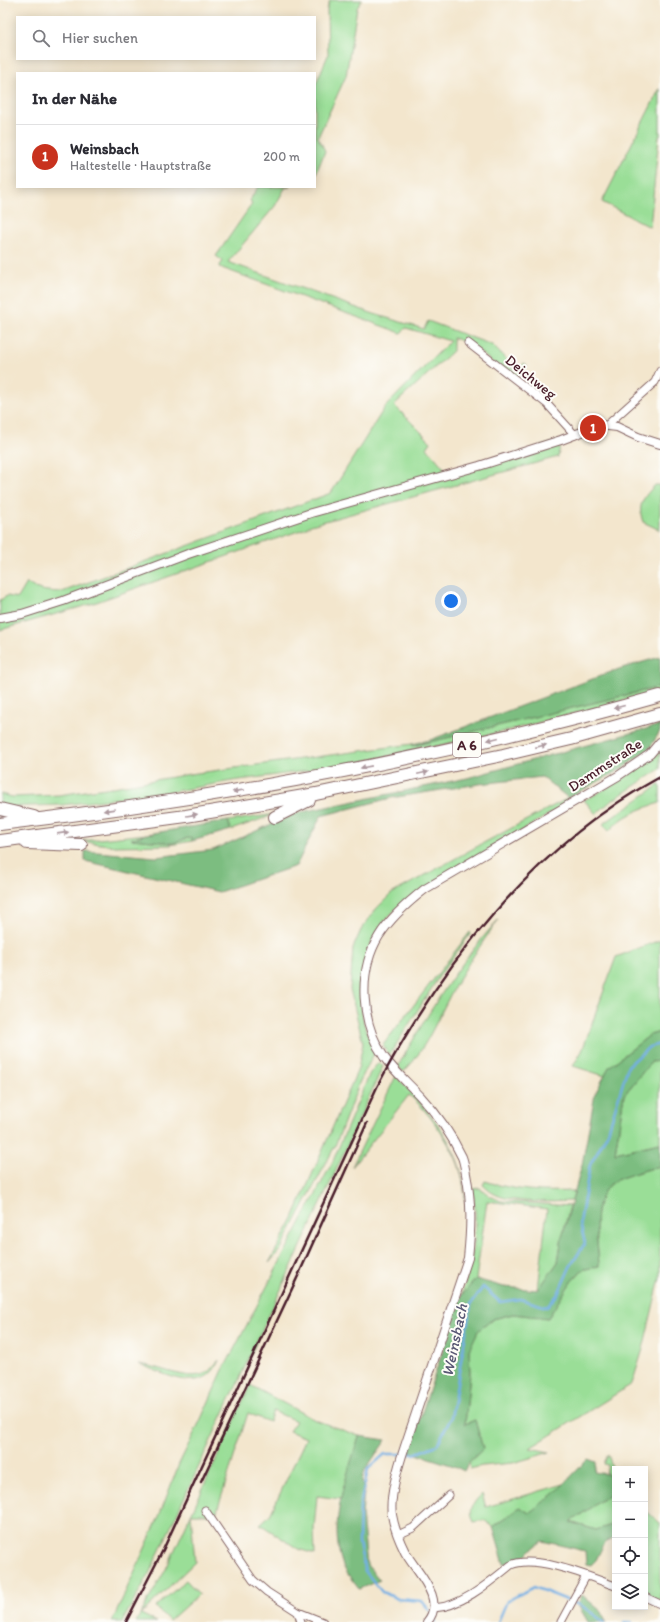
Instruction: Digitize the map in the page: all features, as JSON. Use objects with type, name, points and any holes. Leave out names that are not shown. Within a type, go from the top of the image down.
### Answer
[{"type":"highway","name":"A 6","points":[[0,824],[185,799],[292,781],[476,743],[658,697]]},
{"type":"highway","name":"A 6","points":[[5,840],[186,816],[316,794],[503,755],[571,739],[660,714]]},
{"type":"highway","points":[[275,817],[304,803],[316,794]]},
{"type":"highway","points":[[0,809],[40,819]]},
{"type":"highway","points":[[5,840],[36,844],[81,845]]},
{"type":"street","name":"Deichweg","points":[[468,343],[547,404],[575,435]]},
{"type":"street","points":[[607,425],[658,382],[660,371]]},
{"type":"street","points":[[0,618],[22,614],[63,601],[188,554],[310,513],[479,466],[575,435],[600,425],[617,427],[638,437],[660,444]]},
{"type":"street","name":"Dammstraße","points":[[434,1608],[430,1590],[405,1551],[398,1535],[392,1515],[392,1502],[404,1446],[468,1258],[471,1207],[462,1158],[452,1140],[434,1112],[385,1058],[370,1029],[366,1014],[365,999],[368,964],[379,936],[401,908],[425,889],[618,776],[650,754],[660,742]]},
{"type":"street","points":[[398,1535],[413,1528],[449,1495]]},
{"type":"street","points":[[205,1510],[253,1580],[266,1592],[298,1612],[323,1622]]},
{"type":"street","points":[[427,1622],[431,1618],[434,1608],[441,1608],[452,1604],[474,1593],[511,1565],[516,1563],[534,1563],[572,1570],[612,1585]]},
{"type":"street","points":[[561,1622],[586,1576]]},
{"type":"street","points":[[648,1598],[660,1604]]},
{"type":"street","points":[[298,1612],[301,1622]]},
{"type":"green space","points":[[330,0],[362,0],[357,8],[346,76],[318,137],[325,151],[316,174],[316,84],[328,55],[327,9]]},
{"type":"green space","points":[[660,88],[660,136],[650,227],[602,202]]},
{"type":"green space","points":[[257,188],[285,188],[275,206],[228,262],[374,314],[424,329],[428,321],[492,345],[510,363],[516,373],[524,363],[527,365],[515,380],[468,343],[453,338],[453,351],[394,405],[431,442],[427,448],[450,475],[561,440],[558,457],[311,525],[304,529],[88,605],[0,630],[0,600],[7,596],[18,598],[27,583],[39,590],[62,592],[331,493],[385,407],[450,341],[406,328],[401,333],[219,267],[223,261],[216,256],[252,204],[250,200]]},
{"type":"green space","points":[[655,485],[660,485],[660,530],[643,522],[641,516],[642,502]]},
{"type":"green space","points":[[660,657],[660,687],[413,746],[412,744],[430,740],[619,669]]},
{"type":"green space","points":[[660,687],[660,690],[648,694],[502,732],[336,767],[232,781],[165,793],[62,805],[0,807],[0,794],[13,797],[59,795],[190,774],[412,744],[413,746]]},
{"type":"green space","points":[[660,725],[660,731],[650,748],[623,768],[568,798],[542,777],[479,784],[391,798],[321,816],[296,866],[219,892],[85,861],[85,851],[156,857],[213,850],[297,813],[467,778]]},
{"type":"green space","points":[[660,752],[660,769],[610,802],[596,814],[584,800],[624,778]]},
{"type":"green space","points":[[660,784],[660,803],[632,813],[609,831],[603,824]]},
{"type":"green space","points":[[568,798],[569,802],[399,906],[377,931],[365,964],[362,987],[363,1019],[370,1039],[376,1050],[360,1081],[335,1146],[281,1249],[269,1263],[293,1218],[358,1069],[363,1043],[350,989],[353,948],[361,930],[376,909],[391,894]]},
{"type":"green space","points":[[276,814],[231,830],[228,821]]},
{"type":"green space","points":[[228,821],[231,830],[192,841],[191,837],[173,843],[131,839],[147,834]]},
{"type":"green space","points":[[147,834],[133,839],[173,843],[191,837],[192,841],[170,845],[115,846],[80,841]]},
{"type":"green space","points":[[498,920],[458,981],[431,1034],[418,1055],[403,1072],[398,1066],[420,1028],[456,972]]},
{"type":"green space","points":[[470,932],[471,933],[440,975],[389,1056],[383,1045]]},
{"type":"green space","points":[[660,940],[660,1032],[650,1035],[609,1067],[605,1076],[573,1066],[582,1051],[616,957]]},
{"type":"green space","points":[[660,1032],[660,1061],[651,1062],[624,1095],[615,1153],[660,1143],[660,1166],[617,1180],[605,1190],[600,1199],[596,1221],[599,1266],[582,1270],[571,1282],[548,1318],[513,1314],[493,1319],[478,1331],[469,1350],[470,1374],[465,1424],[475,1420],[483,1449],[469,1462],[464,1471],[454,1466],[407,1451],[411,1445],[461,1296],[476,1279],[504,1287],[538,1290],[558,1262],[562,1237],[582,1165],[595,1094],[609,1067],[650,1035]]},
{"type":"green space","points":[[660,1061],[660,1143],[615,1153],[624,1095],[651,1062]]},
{"type":"green space","points":[[379,1062],[383,1066],[148,1576],[122,1622],[112,1622],[158,1519],[179,1464],[222,1372],[333,1161],[370,1073]]},
{"type":"green space","points":[[396,1076],[435,1121],[454,1152],[457,1162],[440,1131],[424,1110],[409,1095],[352,1167]]},
{"type":"green space","points":[[660,1166],[660,1278],[643,1349],[632,1384],[530,1448],[550,1452],[513,1463],[482,1466],[470,1469],[469,1462],[483,1449],[475,1420],[465,1424],[470,1374],[469,1350],[478,1330],[493,1319],[513,1314],[548,1318],[571,1282],[582,1270],[599,1266],[596,1221],[597,1209],[605,1190],[617,1180]]},
{"type":"green space","points":[[485,1181],[507,1187],[530,1190],[574,1191],[572,1201],[520,1201],[501,1197],[492,1192],[483,1185]]},
{"type":"green space","points":[[480,1188],[490,1196],[501,1201],[570,1206],[562,1237],[558,1262],[538,1290],[547,1209],[487,1201],[476,1279],[461,1296],[473,1251],[475,1215],[473,1189]]},
{"type":"green space","points":[[219,1360],[213,1371],[204,1378],[194,1380],[184,1380],[172,1377],[139,1364],[191,1376],[208,1372]]},
{"type":"green space","points":[[250,1385],[315,1420],[359,1436],[341,1499],[317,1496],[314,1528],[315,1554],[298,1549],[260,1524],[270,1515],[306,1438],[289,1431],[296,1421],[273,1411],[269,1422],[248,1413],[216,1514],[191,1514]]},
{"type":"green space","points":[[359,1436],[386,1440],[365,1470],[362,1480],[364,1492],[362,1514],[367,1565],[380,1580],[359,1589],[343,1566],[338,1547],[337,1531],[341,1499]]},
{"type":"green space","points":[[608,1454],[612,1467],[612,1477],[606,1474],[608,1465],[604,1464]]},
{"type":"green space","points":[[588,1459],[596,1462],[594,1472],[612,1477],[610,1494],[570,1522],[596,1530],[612,1525],[612,1538],[605,1542],[596,1560],[591,1565],[586,1564],[585,1551],[542,1541],[520,1559],[504,1564],[493,1527],[520,1507],[529,1513],[555,1493]]},
{"type":"green space","points":[[612,1483],[612,1525],[596,1530],[570,1522],[610,1494]]},
{"type":"green space","points":[[564,1484],[555,1494],[529,1513],[520,1507],[493,1527],[484,1520],[474,1522],[472,1517],[472,1506],[482,1494],[486,1507]]},
{"type":"green space","points":[[648,1513],[660,1523],[660,1601],[648,1595]]},
{"type":"green space","points":[[191,1514],[195,1562],[141,1614],[157,1622],[136,1622],[166,1569]]},
{"type":"green space","points":[[186,1580],[199,1594],[169,1621],[156,1607]]},
{"type":"green space","points":[[582,1595],[602,1612],[606,1622],[588,1622],[578,1605]]},
{"type":"waterway","name":"Weinsbach","points":[[430,1611],[422,1601],[398,1599],[382,1592],[365,1571],[359,1543],[360,1506],[368,1469],[385,1454],[414,1454],[437,1445],[451,1418],[471,1304],[483,1287],[500,1302],[520,1299],[547,1307],[558,1294],[570,1267],[585,1243],[580,1223],[590,1165],[608,1132],[628,1066],[649,1047],[660,1044]]},
{"type":"waterway","points":[[498,1622],[507,1601],[534,1587],[582,1606],[604,1622]]},
{"type":"waterway","name":"Weinsbach","points":[[433,1615],[436,1622]]},
{"type":"waterway","points":[[624,1622],[631,1622]]},
{"type":"railway","points":[[126,1622],[163,1550],[377,1087],[431,996],[462,952],[496,911],[533,872],[572,837],[615,805],[660,777]]},
{"type":"railway","points":[[201,1482],[298,1276],[367,1123]]},
{"type":"place","name":"Weinsbach","points":[[593,428]]}]
